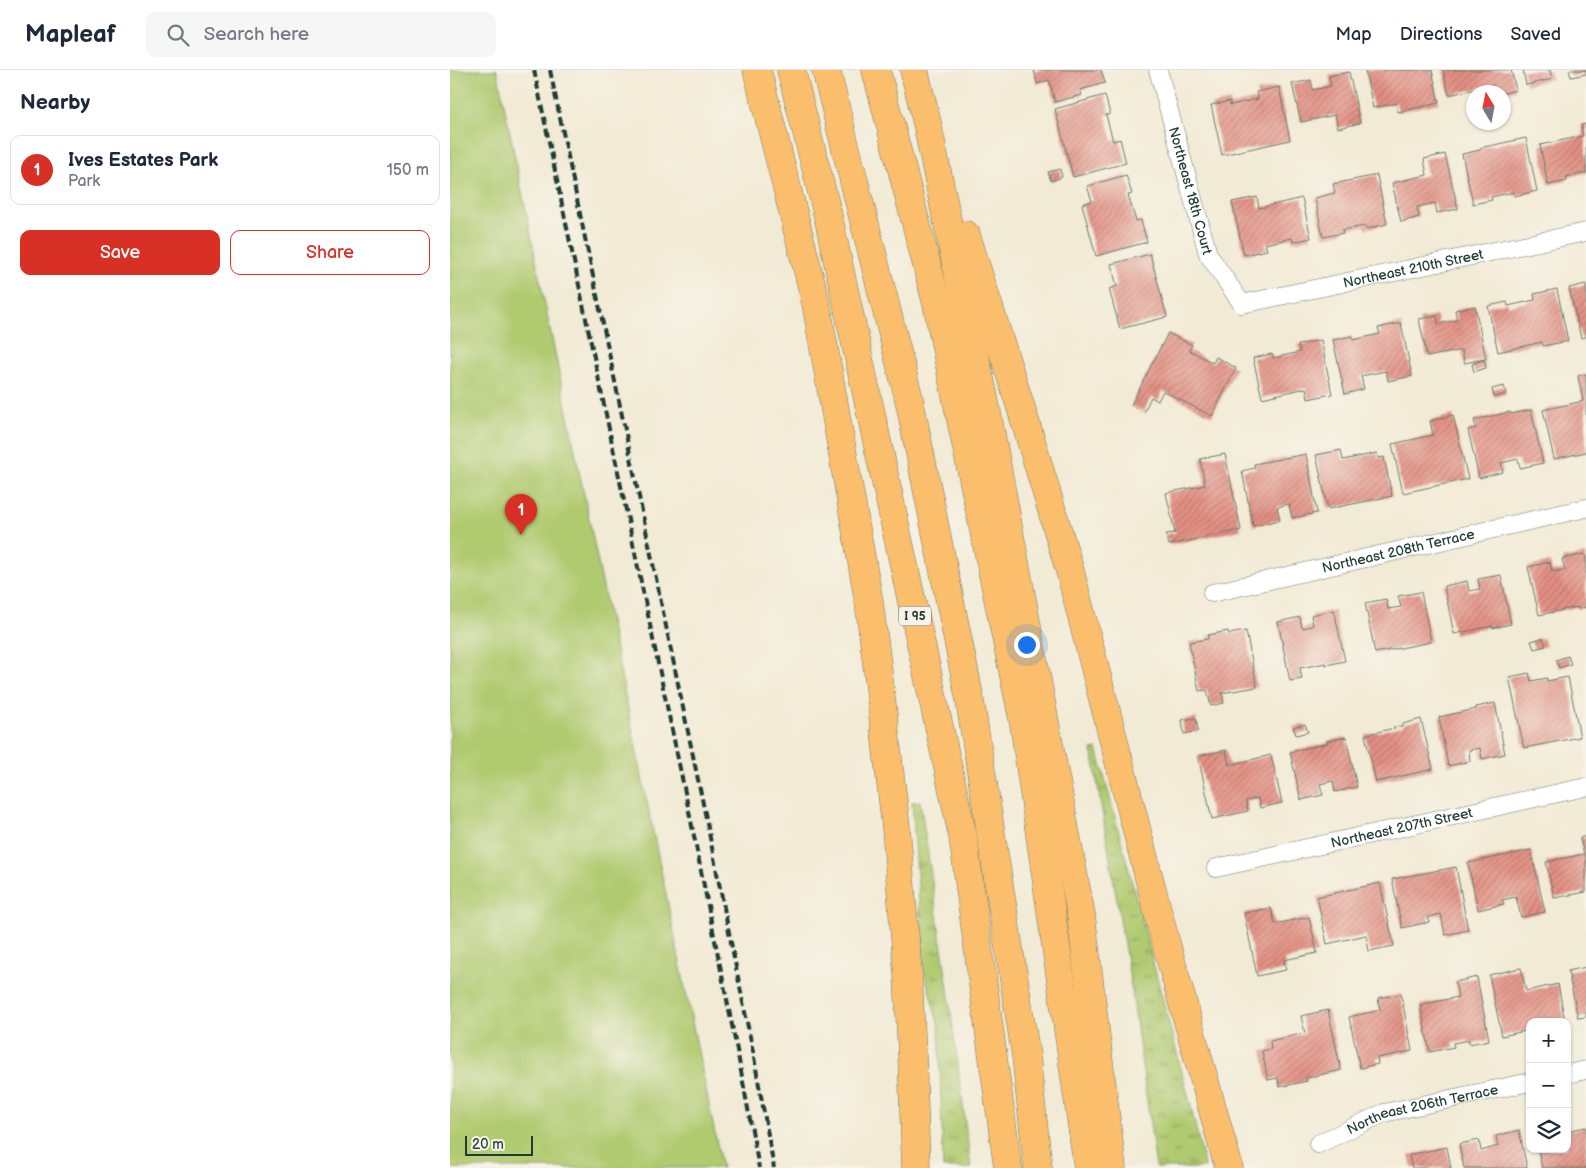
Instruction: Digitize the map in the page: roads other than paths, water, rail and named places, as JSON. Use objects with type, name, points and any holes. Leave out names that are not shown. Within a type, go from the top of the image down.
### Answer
[{"type":"highway","points":[[757,70],[816,303],[869,602],[880,680],[896,828],[908,985],[916,1168]]},
{"type":"highway","name":"I 95","points":[[791,70],[828,216],[964,837],[1008,1168]]},
{"type":"highway","points":[[826,70],[909,399],[969,695],[1026,1056],[1038,1168]]},
{"type":"highway","points":[[876,70],[937,304],[1024,724],[1088,1168]]},
{"type":"highway","points":[[914,70],[928,123],[986,408],[1082,915],[1112,1168]]},
{"type":"highway","points":[[928,123],[950,185],[1022,411],[1070,571],[1164,936],[1228,1168]]},
{"type":"street","name":"Northeast 18th Court","points":[[1158,70],[1208,254],[1242,304]]},
{"type":"street","name":"Northeast 210th Street","points":[[1242,304],[1586,232]]},
{"type":"street","name":"Northeast 208th Terrace","points":[[1212,593],[1586,508]]},
{"type":"street","name":"Northeast 207th Street","points":[[1216,868],[1586,786]]},
{"type":"street","points":[[1571,1073],[1586,1070]]},
{"type":"street","name":"Northeast 206th Terrace","points":[[1318,1144],[1384,1113],[1526,1083]]},
{"type":"railway","points":[[534,70],[691,821],[759,1168]]},
{"type":"railway","points":[[550,70],[706,818],[753,1052],[774,1168]]},
{"type":"place","name":"Ives Estates Park","points":[[521,535]]}]
